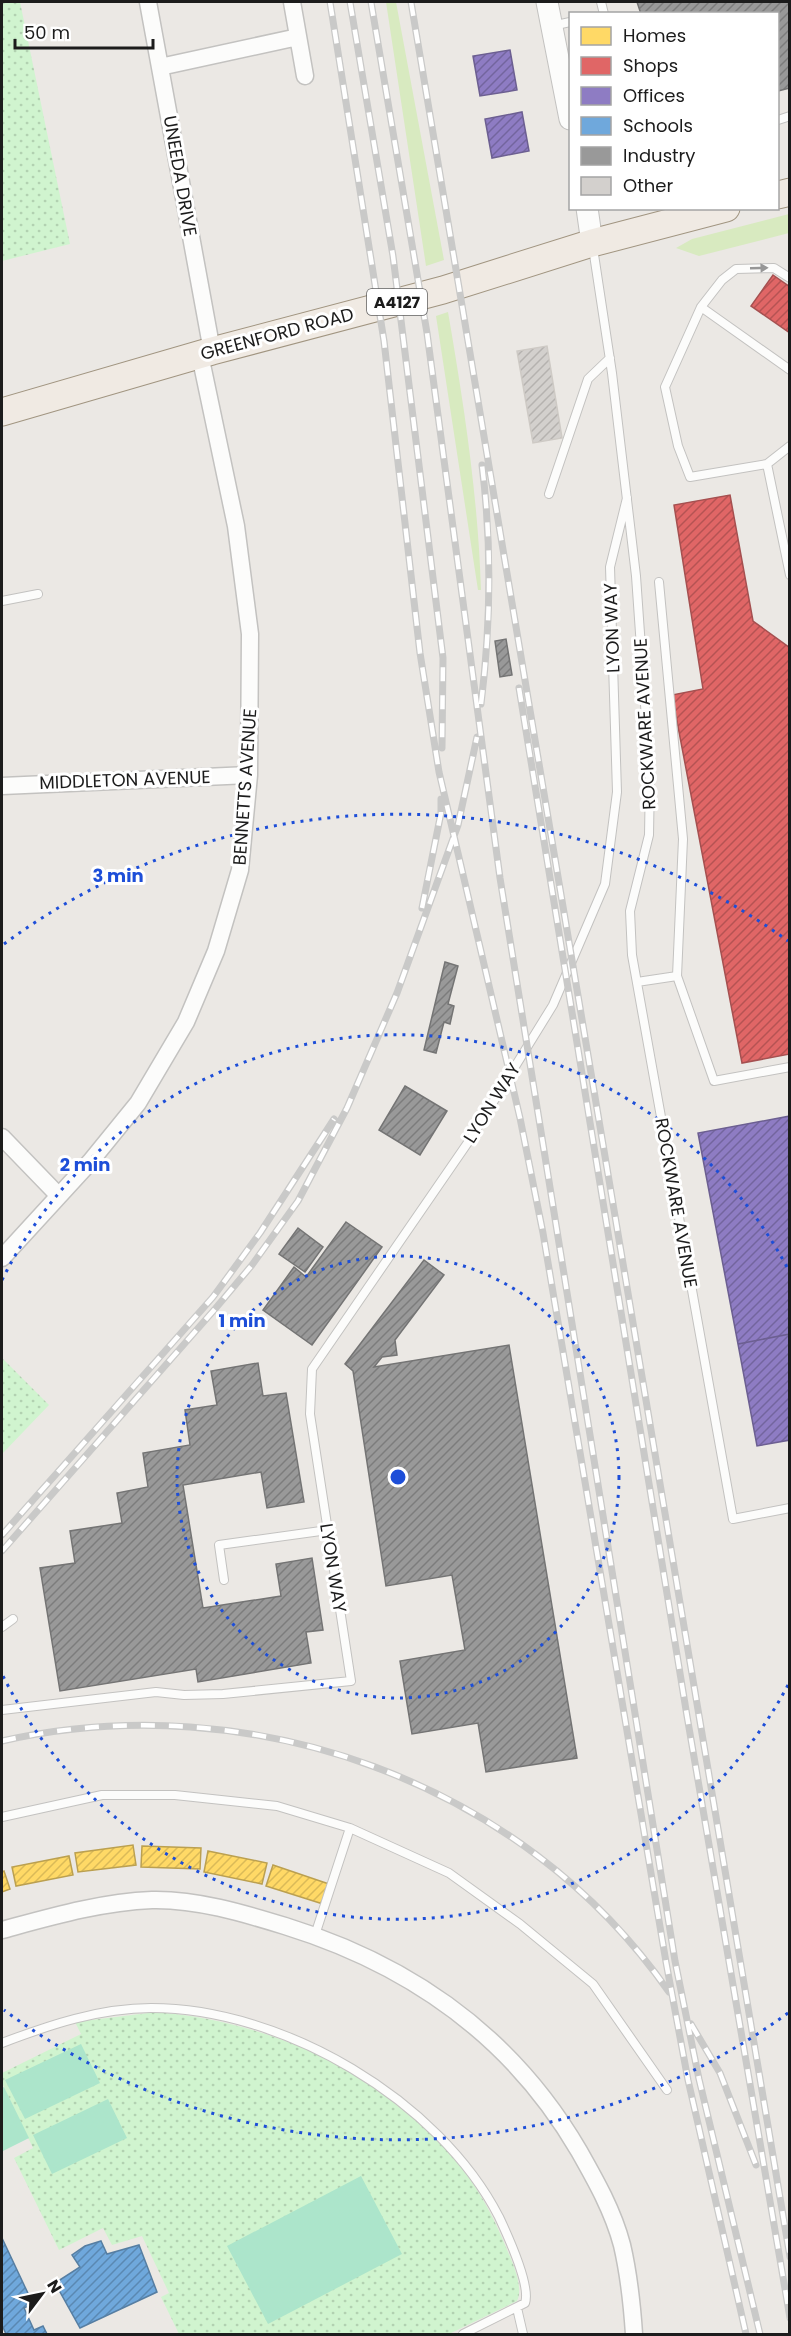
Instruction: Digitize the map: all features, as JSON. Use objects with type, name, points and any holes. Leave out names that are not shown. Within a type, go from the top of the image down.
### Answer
[{"type":"main road","name":"GREENFORD ROAD","points":[[2,412],[206,353],[443,290],[592,243],[718,210]]},
{"type":"street","name":"UNEEDA DRIVE","points":[[148,2],[206,353]]},
{"type":"street","points":[[292,2],[304,76]]},
{"type":"street","points":[[547,2],[561,24],[569,108]]},
{"type":"street","points":[[160,67],[298,37]]},
{"type":"street","name":"ROCKWARE AVENUE","points":[[587,210],[592,243]]},
{"type":"street","name":"BENNETTS AVENUE","points":[[2,1258],[59,1196],[138,1103],[186,1022],[216,951],[240,870],[249,775],[250,634],[236,526],[206,353]]},
{"type":"street","name":"MIDDLETON AVENUE","points":[[2,786],[249,775]]},
{"type":"street","points":[[2,1137],[59,1196]]},
{"type":"street","points":[[2,1930],[54,1916],[154,1900],[207,1905],[315,1935],[357,1951],[408,1977],[447,2002],[517,2065],[547,2100],[598,2184],[610,2210],[622,2244],[631,2288],[634,2334]]},
{"type":"lane","name":"ROCKWARE AVENUE","points":[[592,243],[610,358],[636,576],[650,776],[649,835],[630,911],[632,955],[733,1519],[789,1508]]},
{"type":"lane","points":[[789,279],[774,268],[736,269],[722,280],[701,307],[665,387],[678,446],[690,477],[767,464],[789,446]]},
{"type":"lane","points":[[701,307],[789,370]]},
{"type":"lane","points":[[549,494],[588,379],[610,358]]},
{"type":"lane","points":[[767,464],[789,575]]},
{"type":"lane","name":"LYON WAY","points":[[2,1710],[156,1692],[184,1695],[223,1694],[351,1681],[310,1414],[312,1369],[471,1138],[552,1005],[605,884],[617,792],[610,567],[627,498]]},
{"type":"lane","points":[[659,582],[683,839],[677,976],[714,1081],[789,1067]]},
{"type":"lane","points":[[2,601],[38,594]]},
{"type":"lane","points":[[637,982],[677,976]]},
{"type":"lane","points":[[224,1580],[219,1545],[328,1530]]},
{"type":"lane","points":[[2,1627],[13,1619]]},
{"type":"lane","points":[[2,1817],[102,1795],[175,1795],[277,1806],[350,1828],[448,1873],[529,1931],[593,1984],[667,2090]]},
{"type":"lane","points":[[315,1935],[350,1828]]},
{"type":"lane","points":[[2,2043],[70,2019],[150,2008],[183,2010],[228,2019],[285,2036],[338,2060],[375,2082],[420,2117],[458,2155],[490,2201],[509,2238],[527,2298],[525,2303],[462,2334]]},
{"type":"lane","points":[[517,2308],[523,2334]]},
{"type":"green space","points":[[2,2],[20,2],[70,244],[2,261]]},
{"type":"green space","points":[[386,2],[396,2],[444,260],[426,266]]},
{"type":"green space","points":[[789,214],[789,233],[699,256],[676,248],[692,239]]},
{"type":"green space","points":[[448,312],[469,451],[477,520],[481,590],[478,590],[436,316]]},
{"type":"green space","points":[[2,1358],[49,1405],[2,1454]]},
{"type":"green space","points":[[156,2012],[209,2019],[262,2033],[314,2053],[362,2079],[406,2111],[446,2148],[478,2191],[503,2240],[515,2270],[519,2287],[517,2301],[449,2334],[179,2334],[161,2297],[169,2293],[142,2236],[112,2245],[103,2228],[59,2250],[14,2158],[33,2148],[2,2083],[2,2073],[81,2034],[75,2022]]},
{"type":"green space","points":[[81,2044],[100,2083],[25,2119],[5,2080]]},
{"type":"green space","points":[[4,2087],[29,2138],[3,2151],[2,2088]]},
{"type":"green space","points":[[108,2099],[127,2138],[52,2174],[33,2135]]},
{"type":"green space","points":[[361,2176],[402,2254],[268,2324],[227,2246]]},
{"type":"building: Homes","points":[[133,1845],[136,1865],[78,1872],[75,1853]]},
{"type":"building: Homes","points":[[142,1846],[201,1848],[200,1869],[141,1867]]},
{"type":"building: Homes","points":[[208,1851],[267,1863],[262,1884],[204,1872]]},
{"type":"building: Homes","points":[[69,1856],[73,1875],[16,1886],[12,1867]]},
{"type":"building: Homes","points":[[273,1865],[329,1884],[323,1904],[266,1886]]},
{"type":"building: Homes","points":[[4,1871],[10,1889],[2,1892],[2,1872]]},
{"type":"building: Shops","points":[[773,275],[790,287],[790,333],[751,306]]},
{"type":"building: Shops","points":[[730,495],[753,621],[790,648],[790,1054],[742,1063],[672,695],[703,689],[674,505]]},
{"type":"building: Offices","points":[[510,50],[517,90],[480,96],[473,56]]},
{"type":"building: Offices","points":[[522,112],[529,151],[492,158],[485,119]]},
{"type":"building: Offices","points":[[790,1116],[790,1334],[738,1344],[698,1133]]},
{"type":"building: Offices","points":[[790,1334],[790,1440],[757,1446],[738,1344]]},
{"type":"building: Schools","points":[[2,2238],[33,2304],[24,2308],[34,2330],[43,2326],[47,2334],[6,2334],[2,2325]]},
{"type":"building: Schools","points":[[101,2241],[107,2254],[139,2245],[157,2292],[80,2328],[55,2283],[80,2267],[72,2255],[85,2246]]},
{"type":"building: Industry","points":[[637,2],[790,2],[790,88],[779,91],[779,12],[640,12]]},
{"type":"building: Industry","points":[[506,639],[512,675],[500,677],[495,641]]},
{"type":"building: Industry","points":[[445,962],[458,966],[448,1004],[454,1006],[450,1024],[444,1022],[436,1053],[424,1050]]},
{"type":"building: Industry","points":[[405,1086],[447,1111],[420,1155],[379,1130]]},
{"type":"building: Industry","points":[[346,1222],[382,1247],[312,1345],[263,1310],[294,1267],[306,1277]]},
{"type":"building: Industry","points":[[298,1228],[323,1247],[305,1272],[279,1254]]},
{"type":"building: Industry","points":[[424,1260],[444,1275],[395,1340],[397,1355],[382,1357],[374,1367],[509,1345],[577,1758],[486,1772],[478,1723],[412,1734],[400,1661],[465,1650],[452,1575],[386,1586],[353,1371],[345,1364]]},
{"type":"building: Industry","points":[[258,1363],[263,1396],[286,1393],[304,1502],[267,1508],[261,1472],[183,1485],[203,1608],[281,1596],[276,1564],[312,1558],[323,1630],[306,1632],[311,1663],[198,1682],[196,1669],[60,1691],[40,1568],[75,1563],[70,1531],[122,1523],[117,1493],[148,1487],[143,1453],[190,1445],[185,1410],[217,1405],[211,1371]]},
{"type":"building: Other","points":[[547,346],[562,438],[533,443],[517,351]]},
{"type":"railway","points":[[330,2],[384,341],[420,653],[439,772],[520,1118],[543,1233],[666,1962],[688,2080],[746,2334]]},
{"type":"railway","points":[[350,2],[393,256],[443,658],[442,748]]},
{"type":"railway","points":[[371,2],[427,333],[500,878],[675,1961],[699,2079],[760,2334]]},
{"type":"railway","points":[[411,2],[790,2257]]},
{"type":"railway","points":[[481,704],[487,644],[489,584],[482,465]]},
{"type":"railway","points":[[519,688],[687,1716],[790,2318]]},
{"type":"railway","points":[[2,1551],[215,1309],[252,1265],[298,1201],[347,1108],[397,993],[458,825],[477,737]]},
{"type":"railway","points":[[422,908],[441,813],[441,799]]},
{"type":"railway","points":[[2,1535],[213,1297],[260,1233],[334,1119]]},
{"type":"railway","points":[[2,1741],[96,1727],[190,1727],[283,1740],[373,1766],[459,1805],[538,1856],[608,1918],[669,1992]]},
{"type":"railway","points":[[691,2024],[720,2073],[756,2165]]}]
